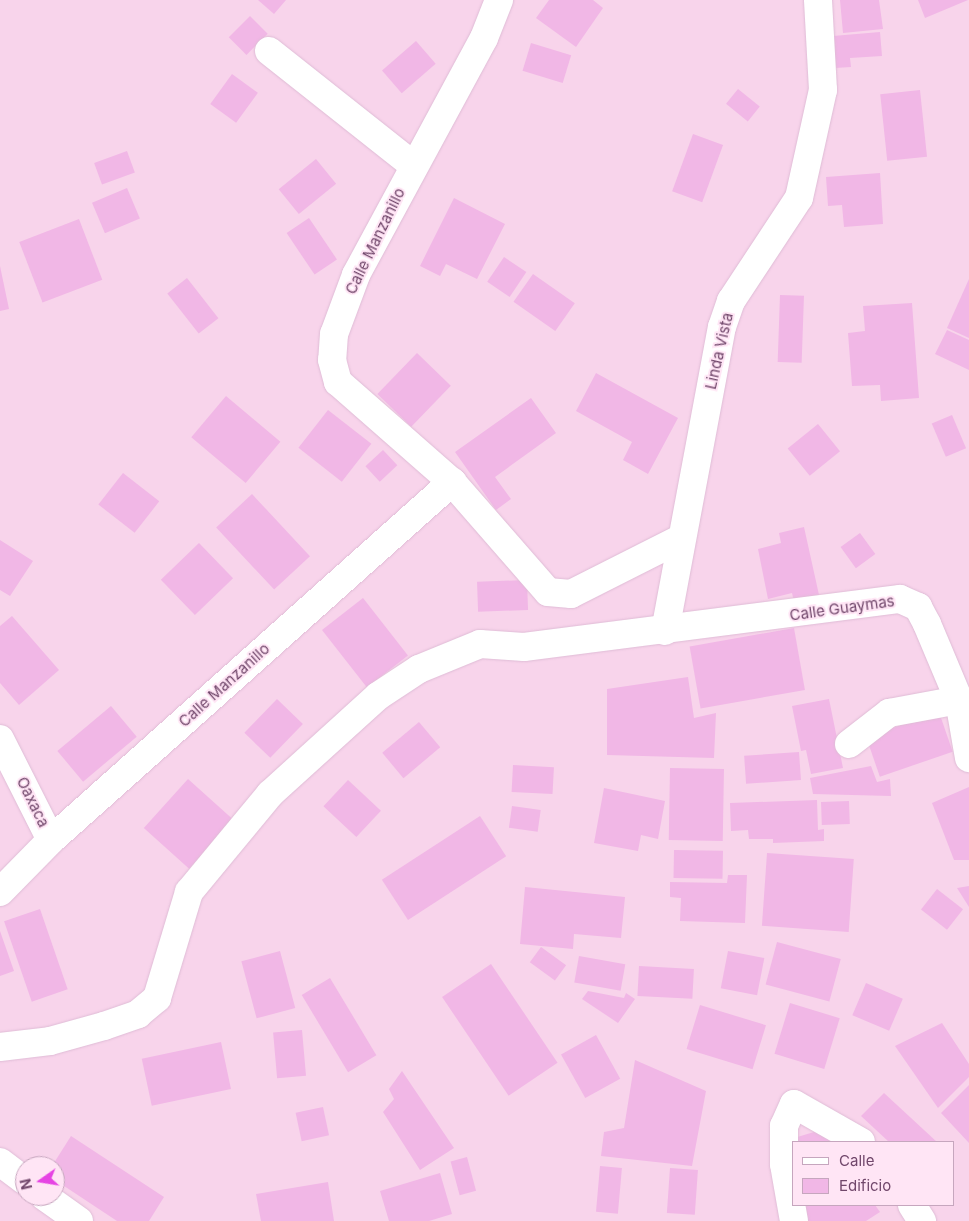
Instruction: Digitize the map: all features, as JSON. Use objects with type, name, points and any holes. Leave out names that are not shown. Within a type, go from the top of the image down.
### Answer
[{"type":"street","name":"Calle Manzanillo","points":[[499,0],[484,38],[413,165],[356,275],[334,334],[332,360],[338,382],[452,482],[548,592],[571,594],[680,539]]},
{"type":"street","name":"Linda Vista","points":[[665,631],[680,539],[731,301],[799,198],[823,90],[818,0]]},
{"type":"street","points":[[269,51],[413,165]]},
{"type":"street","name":"Calle Manzanillo","points":[[0,892],[51,840],[452,482]]},
{"type":"street","name":"Calle Guaymas","points":[[0,1047],[50,1041],[138,1014],[157,998],[189,892],[211,862],[305,760],[378,696],[419,669],[480,644],[524,647],[665,631],[900,599],[918,607],[959,700],[969,758]]},
{"type":"street","points":[[849,744],[889,713],[959,700]]},
{"type":"street","name":"Oaxaca","points":[[0,739],[51,840]]},
{"type":"street","points":[[794,1221],[784,1164],[784,1126],[794,1104],[859,1141]]},
{"type":"street","points":[[0,1162],[15,1173]]},
{"type":"street","points":[[58,1206],[79,1221]]},
{"type":"street","points":[[913,1206],[922,1221]]},
{"type":"shaded area","points":[[0,0],[969,0],[969,1221],[0,1221]]},
{"type":"building","points":[[258,0],[286,0],[274,14]]},
{"type":"building","points":[[549,0],[593,0],[603,8],[576,47],[536,18]]},
{"type":"building","points":[[840,0],[879,0],[883,29],[843,33]]},
{"type":"building","points":[[918,0],[968,0],[925,18]]},
{"type":"building","points":[[250,16],[268,34],[246,55],[229,37]]},
{"type":"building","points":[[880,32],[882,56],[850,58],[851,67],[835,68],[833,36]]},
{"type":"building","points":[[416,41],[436,64],[402,93],[382,71]]},
{"type":"building","points":[[531,43],[571,55],[563,83],[523,71]]},
{"type":"building","points":[[232,74],[258,93],[236,123],[210,104]]},
{"type":"building","points":[[738,89],[760,107],[748,121],[726,104]]},
{"type":"building","points":[[920,90],[927,157],[887,161],[880,94]]},
{"type":"building","points":[[693,134],[723,145],[702,202],[672,191]]},
{"type":"building","points":[[127,151],[135,173],[102,185],[94,163]]},
{"type":"building","points":[[316,159],[336,184],[299,214],[279,189]]},
{"type":"building","points":[[880,173],[883,224],[844,227],[842,205],[828,206],[826,177]]},
{"type":"building","points":[[127,188],[140,218],[105,233],[92,203]]},
{"type":"building","points":[[454,198],[505,224],[477,279],[446,264],[440,276],[420,266]]},
{"type":"building","points":[[309,218],[337,259],[315,275],[287,233]]},
{"type":"building","points":[[79,219],[102,280],[43,303],[19,242]]},
{"type":"building","points":[[504,257],[526,272],[510,297],[487,282]]},
{"type":"building","points":[[0,266],[9,309],[0,311]]},
{"type":"building","points":[[533,274],[575,303],[555,331],[513,302]]},
{"type":"building","points":[[187,278],[218,318],[199,334],[167,293]]},
{"type":"building","points":[[969,279],[969,338],[947,328]]},
{"type":"building","points":[[780,295],[804,296],[802,363],[778,362]]},
{"type":"building","points":[[912,303],[919,398],[881,401],[880,385],[852,386],[848,333],[865,331],[863,306]]},
{"type":"building","points":[[947,330],[969,340],[969,370],[935,354]]},
{"type":"building","points":[[417,353],[451,386],[411,427],[377,394]]},
{"type":"building","points":[[596,373],[678,418],[648,474],[623,460],[632,442],[576,411]]},
{"type":"building","points":[[226,396],[280,442],[246,483],[191,437]]},
{"type":"building","points":[[531,398],[556,433],[495,477],[511,499],[496,510],[455,452]]},
{"type":"building","points":[[328,410],[371,444],[342,482],[298,448]]},
{"type":"building","points":[[952,415],[966,448],[946,457],[932,424]]},
{"type":"building","points":[[818,424],[840,451],[810,476],[788,449]]},
{"type":"building","points":[[383,450],[397,465],[380,482],[365,466]]},
{"type":"building","points":[[123,473],[159,501],[135,533],[98,505]]},
{"type":"building","points":[[252,494],[310,556],[274,590],[216,527]]},
{"type":"building","points":[[804,527],[821,604],[796,610],[792,593],[768,599],[758,549],[781,543],[779,533]]},
{"type":"building","points":[[860,533],[875,554],[856,568],[841,547]]},
{"type":"building","points":[[0,540],[33,561],[10,596],[0,590]]},
{"type":"building","points":[[199,543],[233,578],[195,615],[161,580]]},
{"type":"building","points":[[527,580],[528,610],[478,612],[477,582]]},
{"type":"building","points":[[363,598],[408,656],[367,688],[322,630]]},
{"type":"building","points":[[12,616],[59,670],[19,705],[0,683],[0,626]]},
{"type":"building","points":[[794,628],[805,690],[701,708],[690,646]]},
{"type":"building","points":[[688,677],[694,718],[716,713],[714,758],[607,755],[607,689]]},
{"type":"building","points":[[277,699],[303,724],[270,758],[244,733]]},
{"type":"building","points":[[829,699],[843,768],[811,774],[806,750],[801,751],[792,706]]},
{"type":"building","points":[[111,706],[137,737],[83,782],[57,751]]},
{"type":"building","points":[[939,712],[953,752],[880,777],[866,737]]},
{"type":"building","points":[[419,722],[440,747],[403,778],[382,753]]},
{"type":"building","points":[[799,752],[801,780],[746,784],[744,756]]},
{"type":"building","points":[[513,765],[554,767],[553,794],[512,792]]},
{"type":"building","points":[[871,766],[877,782],[890,779],[891,796],[813,794],[810,778]]},
{"type":"building","points":[[670,768],[724,769],[723,841],[669,840]]},
{"type":"building","points":[[188,779],[233,820],[189,869],[144,828]]},
{"type":"building","points":[[348,780],[381,811],[356,837],[323,806]]},
{"type":"building","points":[[969,787],[969,860],[954,860],[932,803]]},
{"type":"building","points":[[604,788],[665,801],[658,839],[641,835],[638,851],[594,843]]},
{"type":"building","points":[[817,800],[818,830],[824,829],[824,841],[773,843],[773,839],[749,839],[748,830],[731,831],[730,803]]},
{"type":"building","points":[[849,801],[850,824],[822,825],[821,802]]},
{"type":"building","points":[[512,806],[541,810],[538,832],[509,828]]},
{"type":"building","points":[[480,816],[506,856],[408,920],[382,880]]},
{"type":"building","points":[[674,850],[723,851],[723,879],[674,878]]},
{"type":"building","points":[[767,853],[854,859],[849,932],[762,926]]},
{"type":"building","points":[[728,875],[747,875],[745,923],[680,921],[681,898],[670,897],[670,882],[727,883]]},
{"type":"building","points":[[969,886],[969,907],[957,888]]},
{"type":"building","points":[[525,887],[625,897],[621,938],[574,934],[573,949],[520,944]]},
{"type":"building","points":[[937,889],[963,909],[947,930],[921,909]]},
{"type":"building","points":[[40,909],[68,989],[32,1002],[4,921]]},
{"type":"building","points":[[0,931],[14,971],[0,976]]},
{"type":"building","points":[[777,942],[841,959],[829,1002],[766,985]]},
{"type":"building","points":[[541,947],[566,965],[555,981],[530,962]]},
{"type":"building","points":[[280,951],[295,1008],[257,1018],[241,961]]},
{"type":"building","points":[[728,951],[764,958],[757,995],[721,988]]},
{"type":"building","points":[[579,956],[625,964],[621,991],[574,983]]},
{"type":"building","points":[[491,964],[558,1063],[509,1096],[442,997]]},
{"type":"building","points":[[639,966],[694,969],[692,999],[637,996]]},
{"type":"building","points":[[330,978],[376,1055],[348,1072],[302,995]]},
{"type":"building","points":[[866,983],[903,999],[889,1031],[852,1015]]},
{"type":"building","points":[[588,991],[624,998],[626,993],[635,999],[618,1023],[582,999]]},
{"type":"building","points":[[790,1003],[840,1018],[824,1069],[775,1054]]},
{"type":"building","points":[[700,1005],[766,1025],[753,1069],[687,1049]]},
{"type":"building","points":[[942,1023],[969,1064],[969,1077],[938,1108],[895,1046]]},
{"type":"building","points":[[302,1030],[306,1076],[277,1078],[273,1033]]},
{"type":"building","points":[[596,1035],[620,1079],[585,1098],[561,1054]]},
{"type":"building","points":[[221,1042],[231,1089],[152,1106],[142,1059]]},
{"type":"building","points":[[635,1060],[706,1091],[692,1166],[601,1156],[604,1132],[624,1128]]},
{"type":"building","points":[[402,1071],[454,1148],[420,1170],[383,1112],[394,1099],[389,1089]]},
{"type":"building","points":[[969,1085],[969,1143],[941,1113]]},
{"type":"building","points":[[884,1093],[936,1141],[888,1141],[861,1116]]},
{"type":"building","points":[[323,1107],[329,1135],[302,1141],[296,1113]]},
{"type":"building","points":[[834,1126],[838,1141],[796,1141],[794,1138]]},
{"type":"building","points":[[71,1136],[164,1197],[149,1221],[117,1221],[65,1187],[65,1156],[58,1156]]},
{"type":"building","points":[[467,1157],[476,1191],[460,1195],[451,1161]]},
{"type":"building","points":[[600,1166],[622,1168],[618,1214],[596,1212]]},
{"type":"building","points":[[670,1168],[698,1170],[695,1215],[667,1213]]},
{"type":"building","points":[[440,1173],[452,1214],[429,1221],[389,1221],[380,1191]]},
{"type":"building","points":[[328,1182],[334,1221],[261,1221],[256,1194]]},
{"type":"building","points":[[801,1206],[876,1206],[880,1212],[866,1221],[805,1221]]}]
